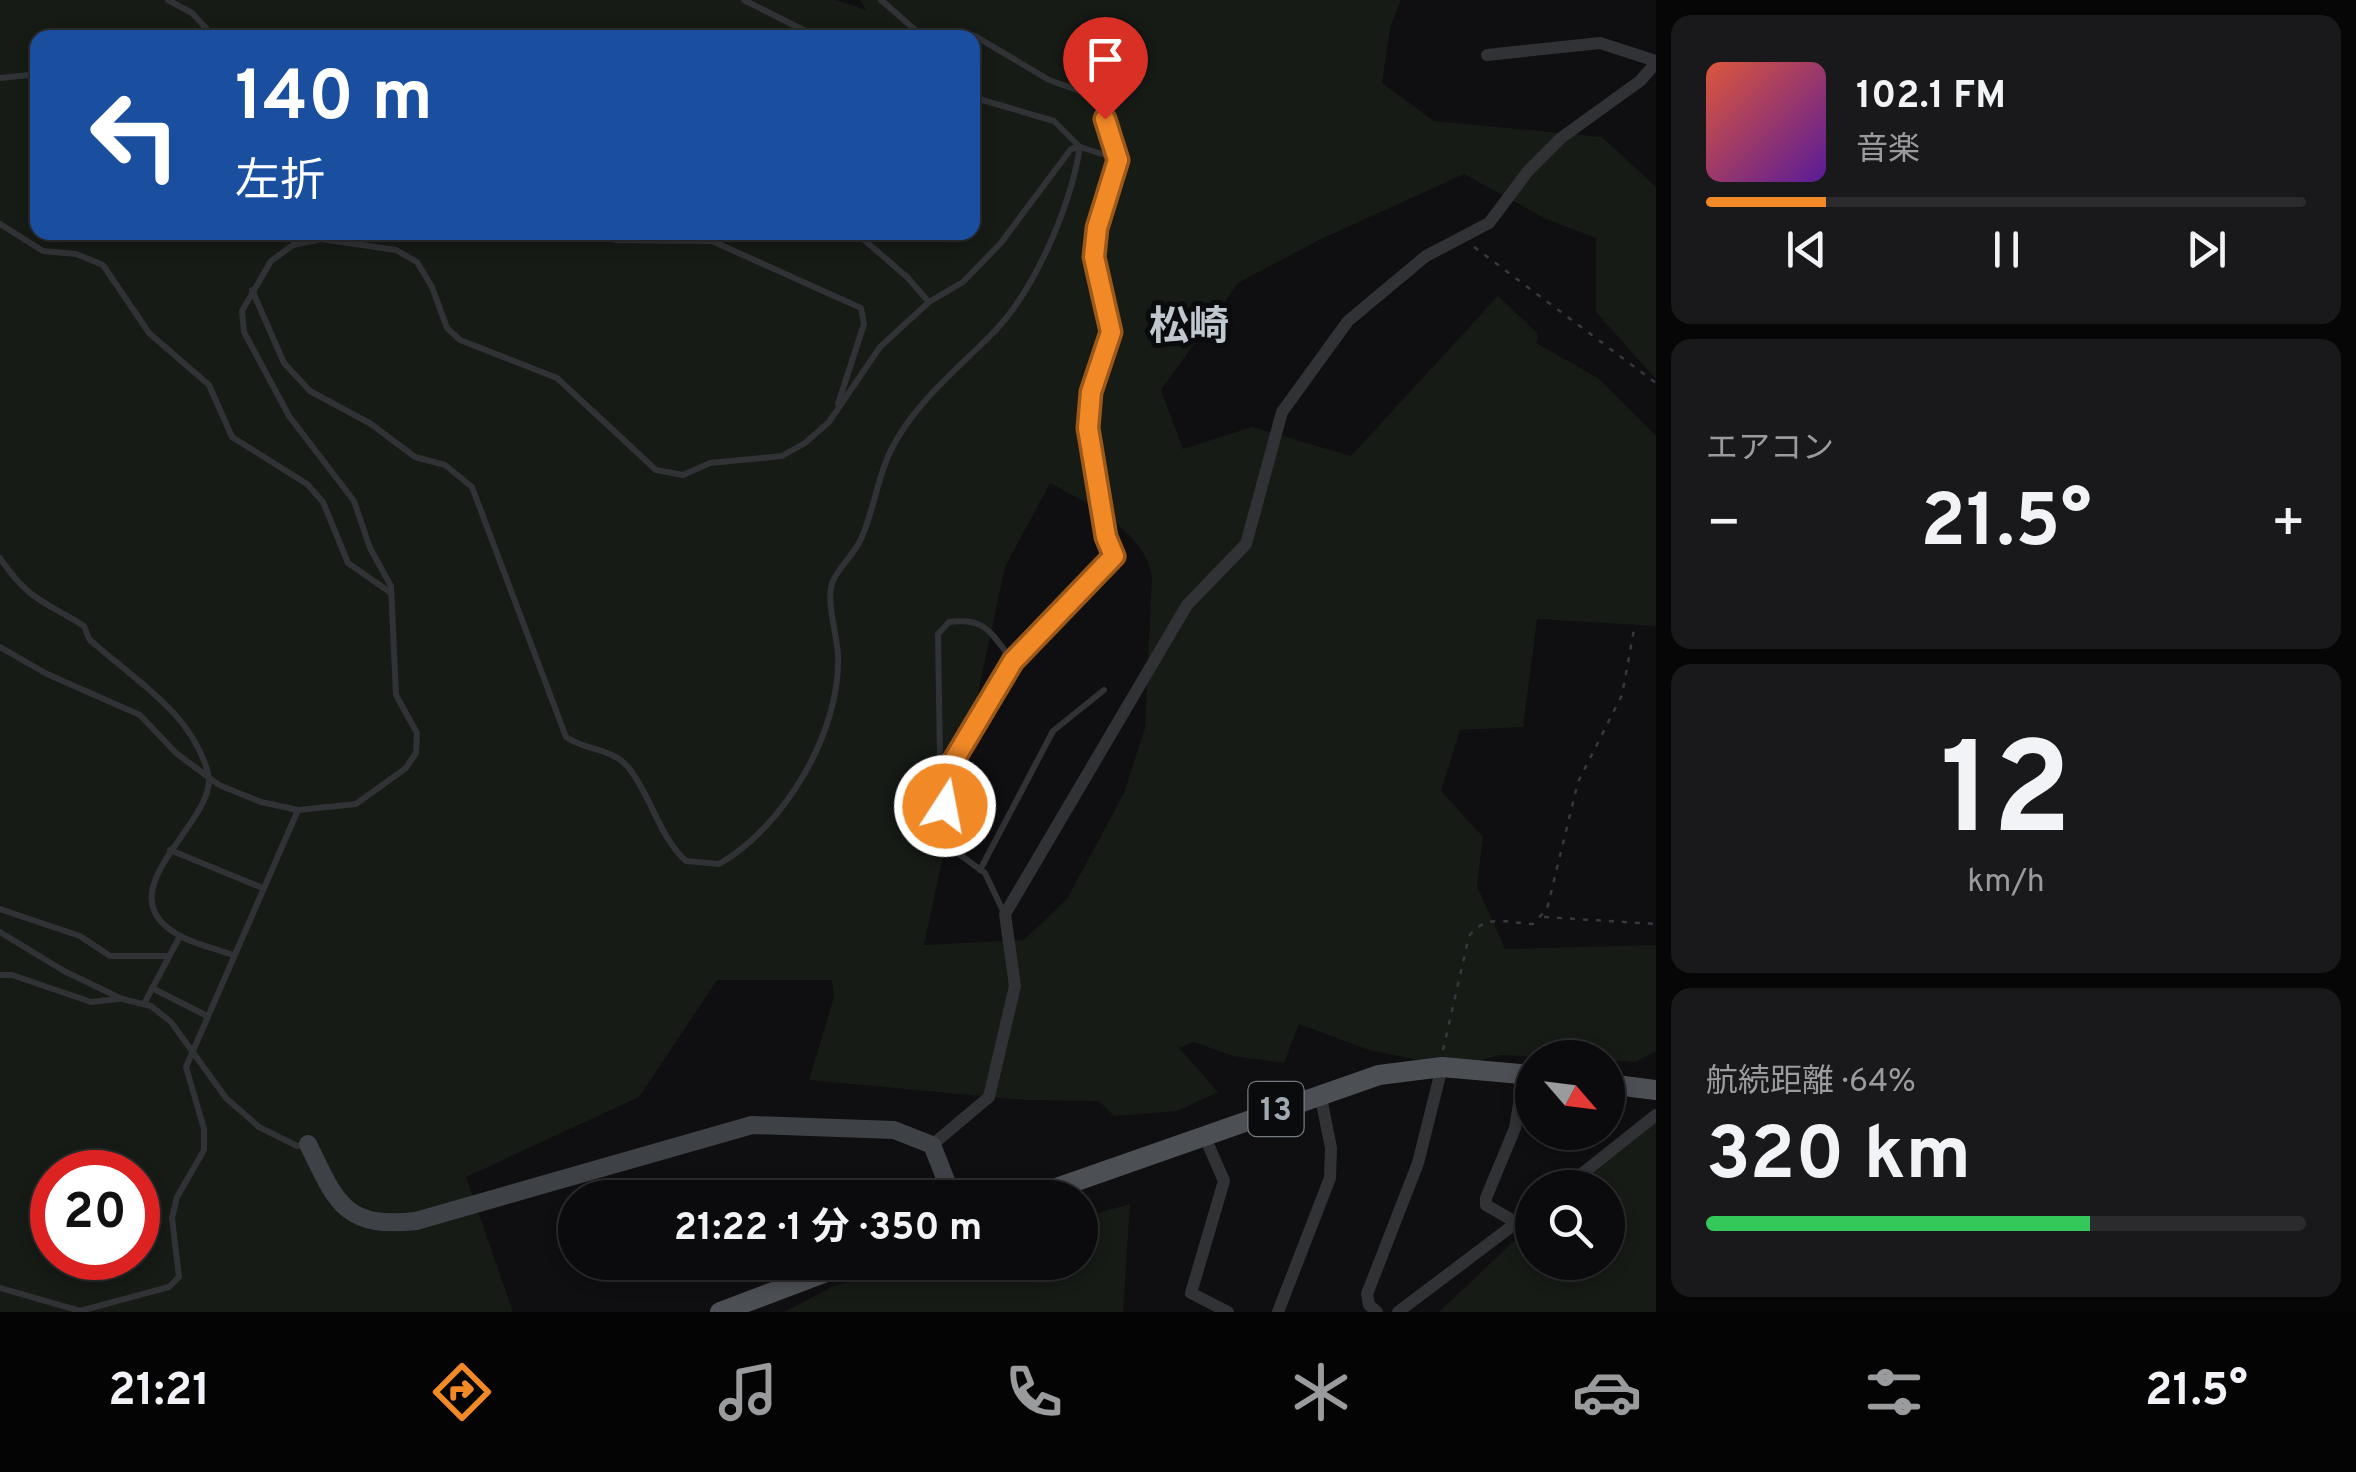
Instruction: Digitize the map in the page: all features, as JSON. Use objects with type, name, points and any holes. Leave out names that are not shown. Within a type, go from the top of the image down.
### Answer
[{"type":"main road","name":"13","points":[[1078,1180],[1320,1092],[1380,1076],[1442,1066],[1515,1074]]},
{"type":"main road","points":[[1625,1086],[1656,1090]]},
{"type":"main road","points":[[720,1312],[804,1280]]},
{"type":"street","points":[[932,1145],[989,1096],[1015,986],[1005,914],[1187,605],[1246,544],[1282,412],[1348,321],[1426,256],[1489,223],[1528,171],[1560,138],[1640,81],[1656,62],[1600,44],[1487,55]]},
{"type":"street","points":[[1377,1312],[1368,1305],[1367,1294],[1418,1163],[1442,1066]]},
{"type":"street","points":[[1278,1312],[1330,1178],[1331,1148],[1320,1092]]},
{"type":"street","points":[[1587,1170],[1656,1115]]},
{"type":"street","points":[[1515,1124],[1486,1198],[1486,1205],[1515,1222]]},
{"type":"street","points":[[308,1144],[334,1199],[349,1214],[390,1224],[416,1221],[752,1125],[894,1130],[932,1145],[946,1180]]},
{"type":"street","points":[[1204,1135],[1224,1180],[1191,1293],[1228,1312]]},
{"type":"street","points":[[1398,1312],[1515,1224]]},
{"type":"lane","points":[[168,0],[186,9],[206,30]]},
{"type":"lane","points":[[186,9],[190,0]]},
{"type":"lane","points":[[744,0],[802,30]]},
{"type":"lane","points":[[881,0],[915,30]]},
{"type":"lane","points":[[942,780],[1013,661],[1114,556],[1106,537],[1088,428],[1091,392],[1111,332],[1094,257],[1095,243],[1118,160],[1097,106],[1080,91],[1049,80],[980,39]]},
{"type":"lane","points":[[0,78],[30,75]]},
{"type":"lane","points":[[980,99],[1054,122],[1080,148],[1118,160]]},
{"type":"lane","points":[[252,290],[284,364],[310,391],[371,424],[414,457],[445,465],[472,487],[566,737],[579,746],[611,753],[628,767],[686,861],[718,864],[765,830],[816,755],[839,660],[832,582],[860,542],[890,452],[944,377],[990,336],[1033,280],[1075,178],[1080,148]]},
{"type":"lane","points":[[328,240],[396,250],[416,262],[432,287],[446,328],[460,340],[557,378],[632,450],[670,475],[682,476],[710,463],[782,456],[805,444],[837,410],[880,347],[929,302],[964,282],[1032,207],[1072,150],[1080,148]]},
{"type":"lane","points":[[0,224],[43,251],[76,254],[103,265],[149,333],[209,385],[232,437],[308,484],[323,502],[348,564],[391,593]]},
{"type":"lane","points":[[0,647],[47,674],[140,715],[176,753],[210,777],[261,802],[298,810],[356,804],[406,768],[416,754],[417,733],[396,695],[391,593],[354,501],[289,416],[244,332],[242,311],[272,260],[293,246],[317,240]]},
{"type":"lane","points":[[615,240],[712,241],[861,308],[864,324],[837,410]]},
{"type":"lane","points":[[863,240],[907,277],[929,302]]},
{"type":"lane","points":[[0,558],[19,587],[52,612],[84,626],[88,639],[157,695],[196,738],[210,777],[207,795],[170,850],[152,890],[158,918],[180,936],[233,955]]},
{"type":"lane","points":[[1005,914],[980,870],[952,849],[942,780],[938,634],[949,622],[972,619],[983,624],[1013,661]]},
{"type":"lane","points":[[980,870],[1054,730],[1104,690]]},
{"type":"lane","points":[[0,1288],[80,1311],[168,1287],[179,1276],[172,1218],[177,1196],[204,1150],[204,1129],[186,1066],[298,810]]},
{"type":"lane","points":[[170,850],[263,888]]},
{"type":"lane","points":[[0,910],[80,936],[110,956],[170,956]]},
{"type":"lane","points":[[0,932],[64,972],[122,999],[144,1004],[171,1022],[226,1098],[260,1127],[297,1146],[308,1144]]},
{"type":"lane","points":[[144,1004],[180,936]]},
{"type":"lane","points":[[0,975],[12,975],[91,1002],[122,999]]},
{"type":"lane","points":[[152,988],[207,1016]]},
{"type":"path","points":[[1460,237],[1656,382]]},
{"type":"path","points":[[1442,1066],[1469,936],[1479,923],[1533,924],[1543,916],[1578,782],[1622,695],[1635,624]]},
{"type":"path","points":[[1543,916],[1656,924]]},
{"type":"shaded area","points":[[0,0],[836,0],[866,10],[860,0],[1401,0],[1390,28],[1382,83],[1434,121],[1602,137],[1656,187],[1656,379],[1596,312],[1596,238],[1546,219],[1464,174],[1319,240],[1238,283],[1161,390],[1183,449],[1252,427],[1351,456],[1498,296],[1538,334],[1536,343],[1598,378],[1656,436],[1656,626],[1537,619],[1523,727],[1460,730],[1441,791],[1483,837],[1477,886],[1505,949],[1656,945],[1656,1051],[1635,1062],[1625,1061],[1625,1040],[1515,1040],[1515,1056],[1500,1055],[1455,1067],[1369,1050],[1299,1024],[1284,1063],[1233,1056],[1194,1042],[1179,1048],[1218,1092],[1177,1111],[1114,1116],[1099,1101],[1024,1100],[809,1080],[834,997],[832,980],[717,980],[639,1097],[466,1177],[513,1312],[0,1312]],"holes":[[[1050,483],[1126,532],[1147,559],[1152,575],[1145,728],[1124,793],[1067,899],[1024,940],[924,945],[1005,567]]]},
{"type":"shaded area","points":[[1656,1115],[1656,1312],[1439,1312],[1515,1240],[1515,1280],[1625,1280],[1625,1170],[1593,1170],[1616,1150],[1625,1150],[1625,1142]]},
{"type":"shaded area","points":[[1130,1204],[1123,1312],[784,1312],[834,1286],[856,1280],[1098,1280],[1098,1213]]},
{"type":"district","name":"松崎","points":[[1189,325]]},
{"type":"route","points":[[945,806],[942,780],[1013,661],[1114,556],[1094,481],[1088,428],[1091,392],[1111,332],[1094,257],[1097,228],[1118,160],[1105,119]]}]
